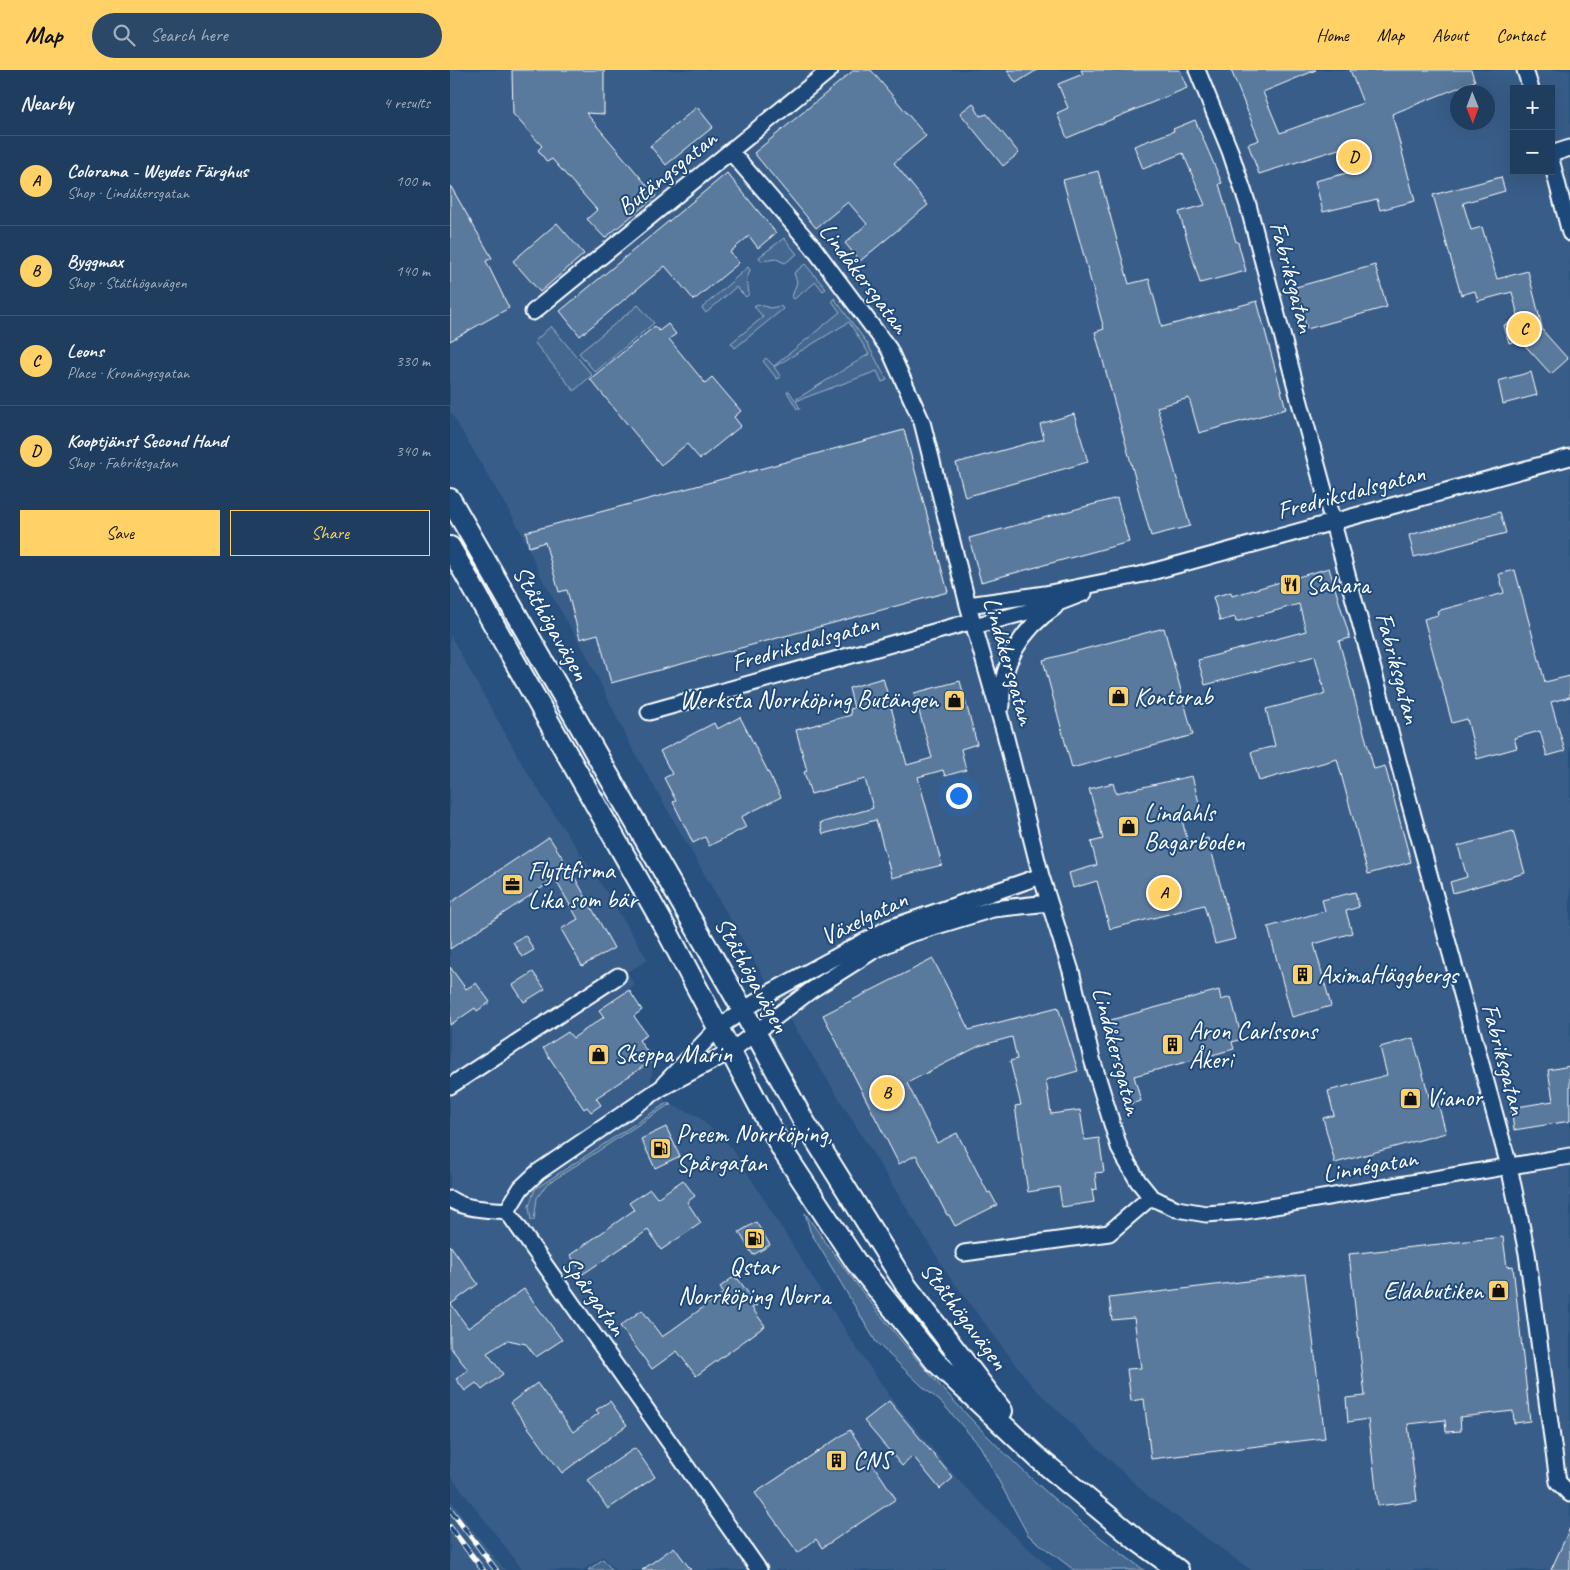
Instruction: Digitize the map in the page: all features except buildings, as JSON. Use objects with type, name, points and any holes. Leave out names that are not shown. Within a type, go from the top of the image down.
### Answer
[{"type":"main road","name":"Ståthögavägen","points":[[450,499],[743,1010],[802,1118],[907,1287],[1038,1458]]},
{"type":"main road","name":"Ståthögavägen","points":[[450,547],[666,928],[783,1151],[856,1262],[935,1361],[1038,1458],[1138,1541],[1178,1570]]},
{"type":"street","name":"Butängsgatan","points":[[533,312],[830,70]]},
{"type":"street","name":"Fabriksgatan","points":[[1197,70],[1230,151],[1248,205],[1509,1166],[1526,1253],[1558,1482],[1570,1494]]},
{"type":"street","points":[[1555,153],[1570,148]]},
{"type":"street","name":"Lindåkersgatan","points":[[731,152],[812,246],[889,349],[922,422],[968,605],[1005,734],[1041,876],[1071,971],[1092,1059],[1120,1150],[1138,1181],[1151,1197],[1177,1209]]},
{"type":"street","points":[[1555,174],[1570,232]]},
{"type":"street","name":"Fredriksdalsgatan","points":[[650,712],[974,623],[1067,600],[1144,574],[1570,457]]},
{"type":"street","name":"Fredriksdalsgatan","points":[[968,605],[1045,594],[1144,574]]},
{"type":"street","name":"Fredriksdalsgatan","points":[[1005,734],[1001,702],[1002,681],[1012,653],[1029,628],[1067,600]]},
{"type":"street","name":"Växelgatan","points":[[719,1028],[761,997],[889,928],[1041,876]]},
{"type":"street","name":"Växelgatan","points":[[755,1032],[847,967],[873,951],[908,935],[993,909],[1049,903]]},
{"type":"street","points":[[450,1086],[618,976]]},
{"type":"street","points":[[661,1088],[674,1071],[719,1028]]},
{"type":"street","points":[[450,1199],[457,1204],[468,1207],[507,1211],[520,1188],[538,1172],[661,1088],[731,1051],[755,1032]]},
{"type":"street","name":"Linnégatan","points":[[1177,1209],[1206,1214],[1246,1211],[1570,1156]]},
{"type":"street","points":[[964,1253],[1109,1233],[1151,1197]]},
{"type":"street","name":"Spårgatan","points":[[507,1211],[759,1570]]},
{"type":"shaded area","points":[[450,70],[1570,70],[1570,1570],[1251,1570],[1149,1497],[1033,1387],[948,1275],[760,971],[632,748],[585,652],[542,579],[519,528],[450,411]]},
{"type":"shaded area","points":[[784,238],[797,254],[785,263],[776,259],[761,261],[759,257]]},
{"type":"shaded area","points":[[805,264],[826,289],[823,291],[816,282],[794,299],[792,297],[797,282],[794,273]]},
{"type":"shaded area","points":[[748,267],[750,270],[747,279],[749,294],[746,297],[736,287],[706,313],[702,308]]},
{"type":"shaded area","points":[[834,298],[867,343],[887,380],[882,382],[877,371],[796,401],[800,409],[797,409],[787,392],[789,391],[795,400],[869,354],[849,322],[774,367],[781,377],[777,379],[763,361],[766,358],[774,366],[840,312],[832,301]]},
{"type":"shaded area","points":[[757,304],[770,308],[781,306],[783,309],[735,348],[731,343],[763,317],[754,306]]},
{"type":"shaded area","points":[[638,305],[654,323],[595,372],[579,353]]},
{"type":"shaded area","points":[[551,326],[592,375],[574,391],[534,342]]},
{"type":"shaded area","points":[[450,635],[524,767],[600,882],[648,960],[627,972],[634,984],[629,990],[642,1010],[634,1016],[647,1035],[640,1040],[653,1060],[651,1082],[667,1103],[698,1116],[732,1148],[852,1341],[891,1398],[959,1481],[1020,1541],[1053,1570],[615,1570],[603,1556],[583,1570],[523,1570],[450,1475]]},
{"type":"shaded area","points":[[667,1103],[672,1105],[667,1106],[546,1185],[537,1198],[534,1220],[531,1220],[529,1206],[535,1189]]},
{"type":"shaded area","points":[[805,1213],[878,1312],[959,1406],[1002,1451],[1048,1493],[1095,1533],[1144,1570],[1074,1570],[1028,1535],[980,1446],[942,1403],[876,1342],[810,1231]]},
{"type":"shaded area","points":[[450,1499],[464,1519],[505,1570],[450,1570]]},
{"type":"shaded area","points":[[603,1559],[612,1570],[588,1570]]},
{"type":"railway","points":[[450,1509],[496,1570]]},
{"type":"railway","points":[[450,1527],[483,1570]]},
{"type":"place","name":"Kooptjänst Second Hand","points":[[1354,157]]},
{"type":"place","name":"Leons","points":[[1524,329]]},
{"type":"place","name":"Sahara","points":[[1290,585]]},
{"type":"place","name":"Kontorab","points":[[1118,697]]},
{"type":"place","name":"Werksta Norrköping Butängen","points":[[954,700]]},
{"type":"place","name":"Lindahls Bagarboden","points":[[1128,827]]},
{"type":"place","name":"Flyttfirma Lika som bär","points":[[512,885]]},
{"type":"place","name":"Colorama - Weydes Färghus","points":[[1164,893]]},
{"type":"place","name":"AximaHäggbergs","points":[[1302,975]]},
{"type":"place","name":"Aron Carlssons Åkeri","points":[[1173,1045]]},
{"type":"place","name":"Skeppa Marin","points":[[598,1054]]},
{"type":"place","name":"Byggmax","points":[[887,1093]]},
{"type":"place","name":"Vianor","points":[[1410,1098]]},
{"type":"place","name":"Preem Norrköping, Spårgatan","points":[[660,1148]]},
{"type":"place","name":"Qstar Norrköping Norra","points":[[754,1238]]},
{"type":"place","name":"Eldabutiken","points":[[1499,1291]]},
{"type":"place","name":"CNS","points":[[837,1461]]}]
